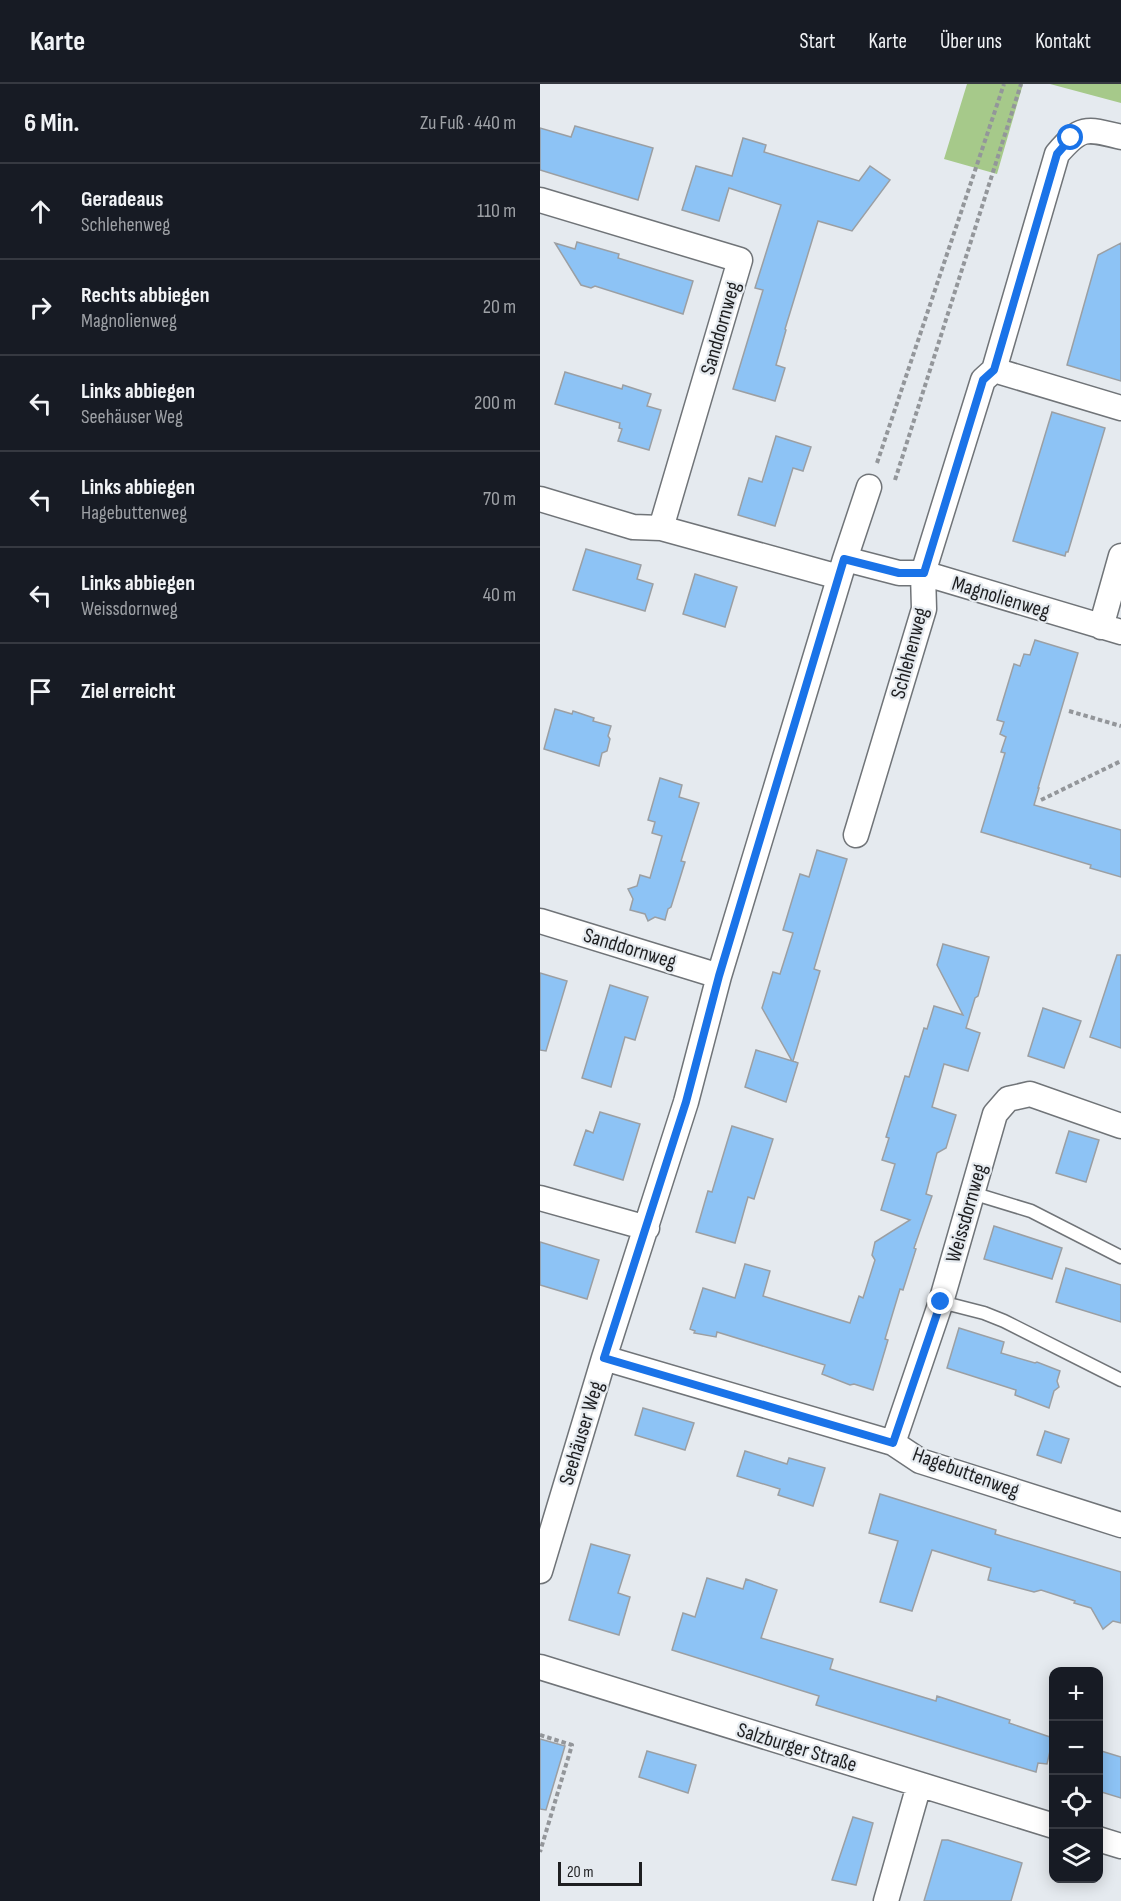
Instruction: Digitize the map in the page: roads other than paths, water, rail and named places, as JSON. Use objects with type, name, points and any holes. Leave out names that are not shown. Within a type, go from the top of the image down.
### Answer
[{"type":"street","name":"Schlehenweg","points":[[856,835],[924,609],[924,573],[983,380],[994,370],[1057,154],[1071,138],[1085,130],[1095,130],[1121,137]]},
{"type":"street","name":"Sanddornweg","points":[[540,200],[740,260],[662,528]]},
{"type":"street","points":[[994,370],[1121,408]]},
{"type":"street","name":"Seehäuser Weg","points":[[540,1571],[604,1358],[686,1102],[719,976],[842,568],[881,487]]},
{"type":"street","points":[[540,499],[633,527],[662,528],[842,568]]},
{"type":"street","points":[[1111,629],[1121,556]]},
{"type":"street","name":"Magnolienweg","points":[[842,568],[924,573],[1111,629]]},
{"type":"street","name":"Sanddornweg","points":[[540,921],[719,976]]},
{"type":"street","name":"Weissdornweg","points":[[893,1443],[941,1302],[995,1114],[1008,1099],[1030,1094],[1121,1126]]},
{"type":"street","points":[[540,1198],[647,1228]]},
{"type":"street","name":"Hagebuttenweg","points":[[604,1358],[893,1443],[920,1461],[1121,1525]]},
{"type":"street","name":"Salzburger Straße","points":[[540,1666],[1049,1825]]},
{"type":"street","points":[[886,1901],[919,1785]]},
{"type":"street","points":[[1103,1841],[1121,1846]]},
{"type":"lane","points":[[972,1192],[1031,1211],[1121,1257]]},
{"type":"lane","points":[[941,1302],[984,1313],[1121,1380]]}]
